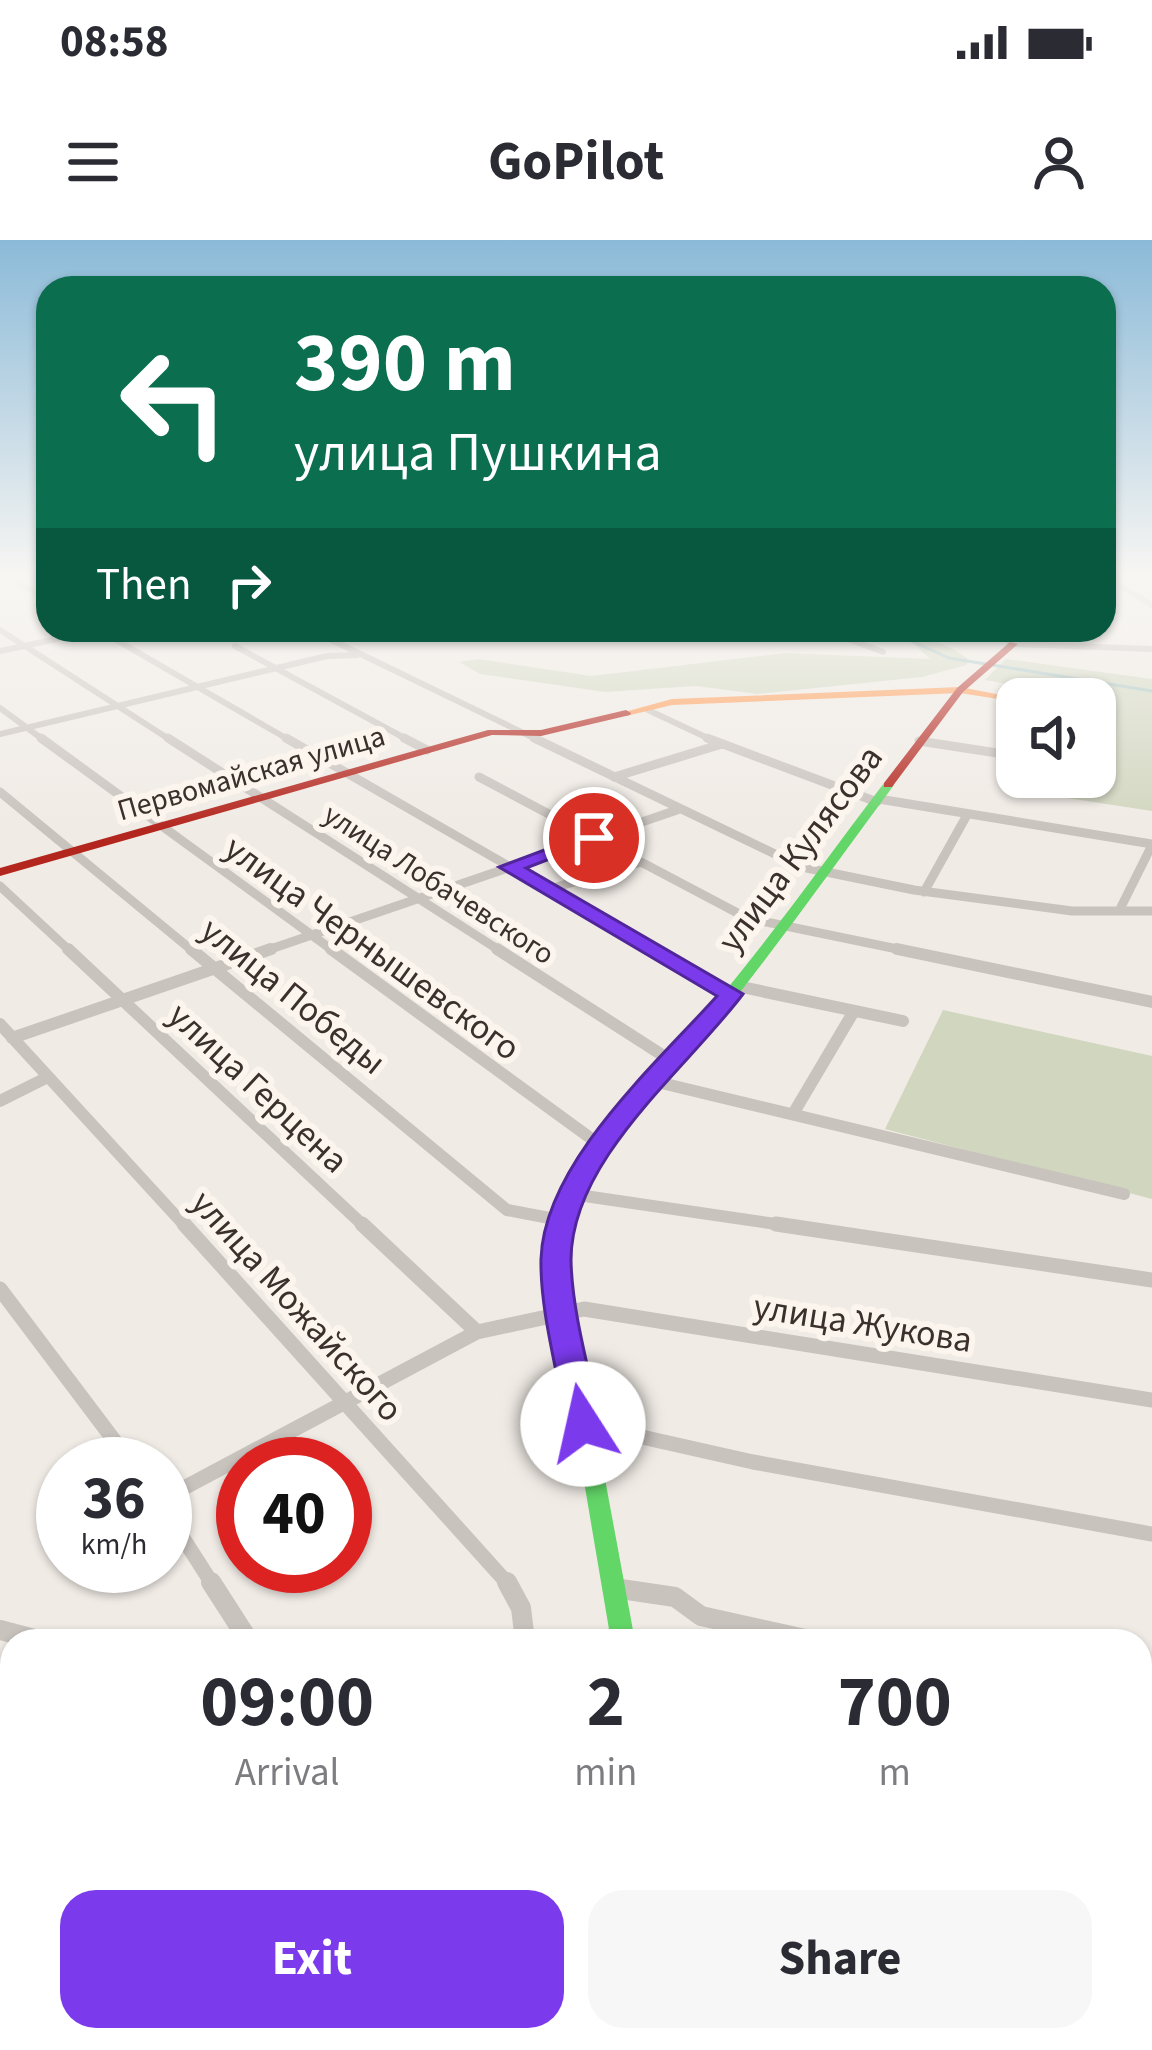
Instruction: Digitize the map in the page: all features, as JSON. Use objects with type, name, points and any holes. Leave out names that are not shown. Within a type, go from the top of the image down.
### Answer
[{"type":"street","name":"улица Лобачевского","points":[[50,661],[670,1060]]},
{"type":"street","points":[[155,661],[509,867],[734,990],[903,1022]]},
{"type":"street","points":[[265,661],[427,750]]},
{"type":"street","points":[[0,734],[306,661]]},
{"type":"street","points":[[375,661],[678,809],[822,872],[924,892],[1089,913],[1121,907],[1152,911]]},
{"type":"street","name":"улица Кулясова","points":[[621,1629],[556,1262],[560,1220],[600,1144],[734,990],[960,690],[993,661]]},
{"type":"street","name":"Первомайская улица","points":[[0,872],[492,732],[541,733],[672,702],[960,690],[996,696]]},
{"type":"street","name":"улица Чернышевского","points":[[0,707],[600,1144]]},
{"type":"street","points":[[647,710],[722,744],[878,801],[1152,845],[1137,870],[1131,898],[1121,907]]},
{"type":"street","points":[[919,741],[996,753]]},
{"type":"street","points":[[613,778],[722,744]]},
{"type":"street","points":[[479,776],[594,838]]},
{"type":"street","name":"улица Победы","points":[[0,792],[507,1210],[560,1220]]},
{"type":"street","points":[[12,1038],[678,809]]},
{"type":"street","points":[[924,892],[967,815]]},
{"type":"street","points":[[550,890],[641,862],[747,918],[1152,1003]]},
{"type":"street","name":"улица Герцена","points":[[0,886],[477,1332]]},
{"type":"street","points":[[793,1114],[854,1011]]},
{"type":"street","name":"улица Можайского","points":[[0,1024],[501,1571],[521,1607],[524,1629]]},
{"type":"street","points":[[0,1101],[49,1077]]},
{"type":"street","points":[[653,1082],[1124,1194]]},
{"type":"street","points":[[571,1195],[1152,1280]]},
{"type":"street","points":[[0,1289],[112,1437]]},
{"type":"street","name":"улица Жукова","points":[[192,1484],[477,1332],[604,1310],[1152,1400]]},
{"type":"street","points":[[583,1424],[753,1462],[1152,1534]]},
{"type":"street","points":[[192,1552],[241,1629]]},
{"type":"street","points":[[613,1588],[675,1597],[701,1616],[760,1629]]},
{"type":"green space","points":[[494,661],[591,676],[714,661],[967,661],[922,677],[757,694],[696,686],[605,692],[480,674],[459,662]]},
{"type":"green space","points":[[1004,661],[1152,679],[1152,811],[1067,798],[1116,798],[1116,678],[996,678],[996,682],[985,680]]},
{"type":"green space","points":[[943,1010],[1152,1056],[1152,1199],[885,1129]]},
{"type":"waterway","points":[[970,661],[1152,691]]},
{"type":"traffic: fast","points":[[621,1629],[556,1263],[564,1222],[579,1185],[624,1116],[733,991],[888,785]]},
{"type":"traffic: slow","points":[[626,713],[672,702],[960,690],[996,696]]},
{"type":"traffic: jam","points":[[888,785],[960,690],[993,661]]},
{"type":"traffic: jam","points":[[0,872],[492,732],[541,733],[626,713]]},
{"type":"route","points":[[583,1424],[556,1262],[560,1220],[600,1144],[731,994],[509,867],[594,838]]}]
